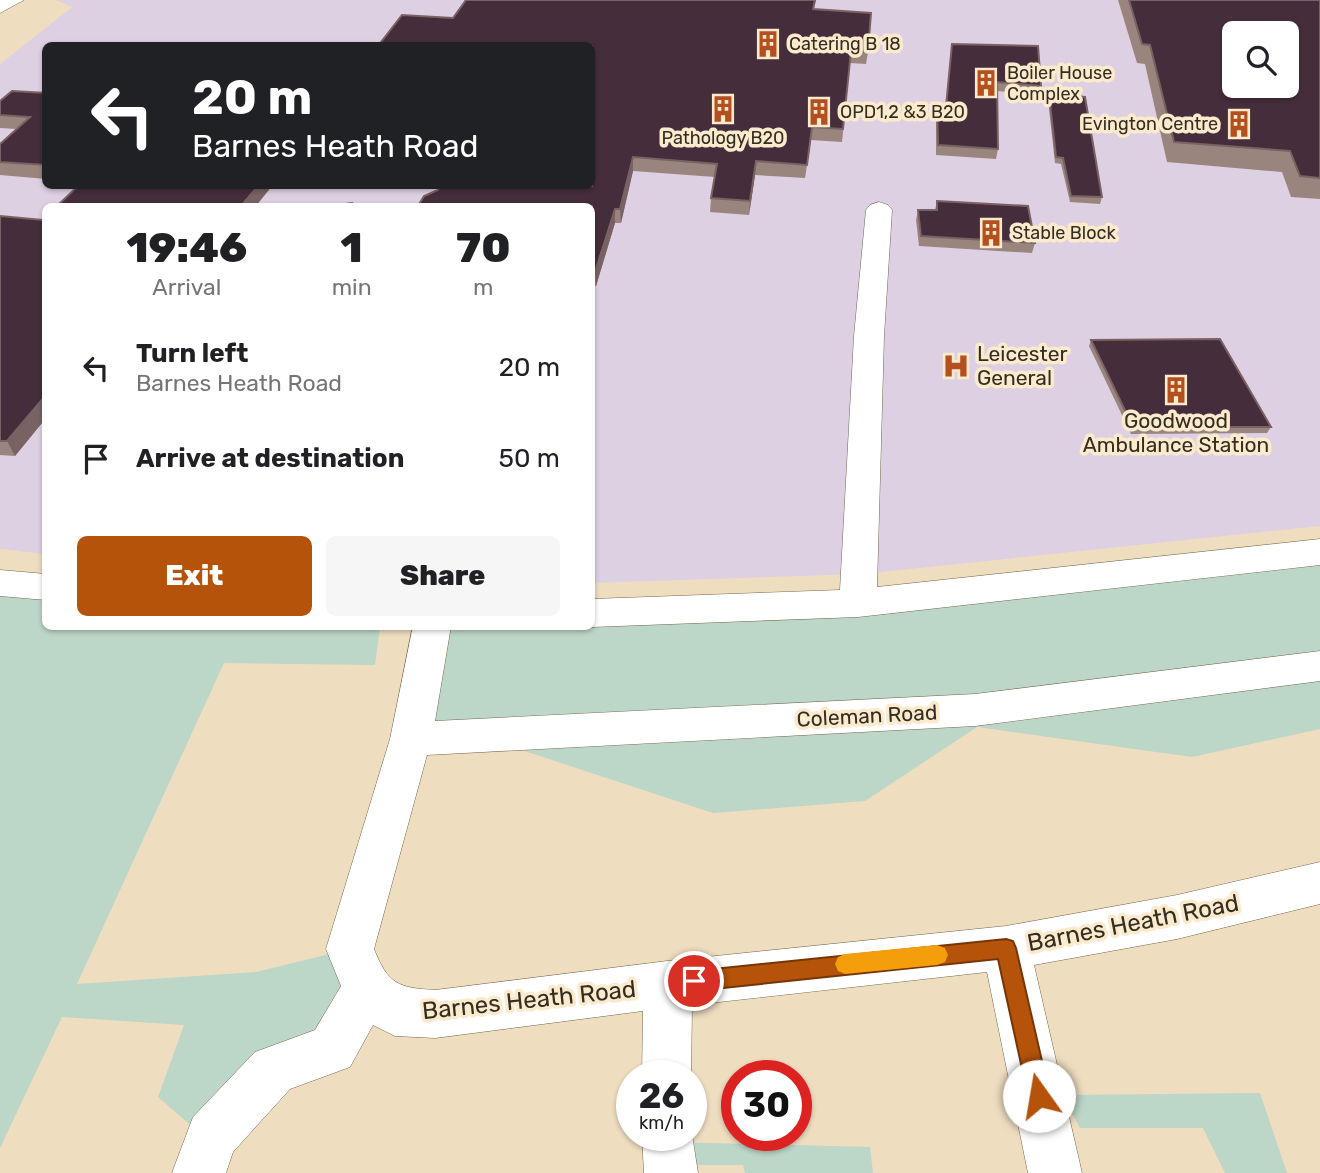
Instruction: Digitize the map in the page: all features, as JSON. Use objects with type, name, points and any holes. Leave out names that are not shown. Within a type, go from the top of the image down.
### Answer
[{"type":"street","points":[[0,8],[14,0]]},
{"type":"street","points":[[858,603],[869,336],[879,210]]},
{"type":"street","points":[[595,613],[858,603],[1320,552]]},
{"type":"street","points":[[0,583],[42,587]]},
{"type":"street","points":[[199,1173],[212,1136],[273,1070],[332,1049],[366,989],[350,949],[411,739],[431,630]]},
{"type":"street","name":"Coleman Road","points":[[411,739],[975,710],[1320,666]]},
{"type":"street","name":"Barnes Heath Road","points":[[366,989],[396,1012],[435,1014],[667,984],[1006,948],[1177,917],[1320,883]]},
{"type":"street","points":[[1006,948],[1055,1173]]},
{"type":"street","points":[[667,984],[668,1060]]},
{"type":"street","points":[[669,1151],[671,1173]]},
{"type":"shaded area","name":"Leicester General","points":[[56,0],[1320,0],[1320,526],[862,574],[595,583],[595,203],[42,203],[42,554],[0,549],[0,64],[72,7]]},
{"type":"green space","points":[[1320,552],[1320,729],[1192,757],[977,727],[865,801],[713,813],[476,735],[411,739],[431,630],[595,630],[595,626]]},
{"type":"green space","points":[[0,583],[42,587],[42,630],[380,630],[375,665],[224,663],[77,984],[256,972],[350,949],[366,989],[210,1142],[158,1097],[184,1025],[62,1017],[0,1148]]},
{"type":"green space","points":[[1260,1093],[1287,1173],[1225,1173],[1203,1128],[1080,1128],[1062,1095]]},
{"type":"green space","points":[[707,1143],[721,1143],[721,1151],[812,1151],[812,1146],[870,1147],[873,1173],[745,1173],[743,1165],[670,1165],[669,1151],[707,1151]]},
{"type":"building","points":[[466,0],[815,0],[813,9],[871,13],[868,52],[851,51],[843,129],[812,127],[807,165],[756,161],[750,201],[711,198],[717,164],[633,157],[620,209],[615,209],[595,272],[595,203],[420,203],[424,196],[438,189],[595,189],[595,42],[381,42],[402,15],[453,18]]},
{"type":"building","name":"Evington Centre","points":[[1129,0],[1320,0],[1320,178],[1300,176],[1290,151],[1174,142],[1150,45],[1142,44]]},
{"type":"building","points":[[952,44],[1038,46],[1041,86],[997,82],[998,149],[938,145],[937,107],[946,107]]},
{"type":"building","points":[[12,91],[42,93],[42,165],[0,162],[0,144],[30,117],[0,115],[0,101]]},
{"type":"building","points":[[1049,94],[1085,97],[1102,197],[1071,196],[1063,158],[1056,157]]},
{"type":"building","points":[[75,189],[255,189],[244,203],[60,203]]},
{"type":"building","points":[[937,201],[1028,206],[1035,243],[921,236],[918,210],[937,210]]},
{"type":"building","points":[[0,216],[42,220],[42,400],[7,441],[0,441]]},
{"type":"building","name":"Goodwood Ambulance Station","points":[[1220,339],[1271,427],[1133,427],[1091,340]]},
{"type":"slow traffic","points":[[845,964],[937,955]]},
{"type":"place","name":"Catering B 18","points":[[768,44]]},
{"type":"place","name":"Boiler House Complex","points":[[986,83]]},
{"type":"place","name":"Pathology B20","points":[[723,109]]},
{"type":"place","name":"OPD1,2 &3 B20","points":[[819,112]]},
{"type":"place","name":"Evington Centre","points":[[1239,124]]},
{"type":"place","name":"Stable Block","points":[[991,233]]},
{"type":"place","name":"Leicester General","points":[[956,366]]},
{"type":"place","name":"Goodwood Ambulance Station","points":[[1176,390]]},
{"type":"route","points":[[694,981],[1006,948],[1039,1096]]}]
